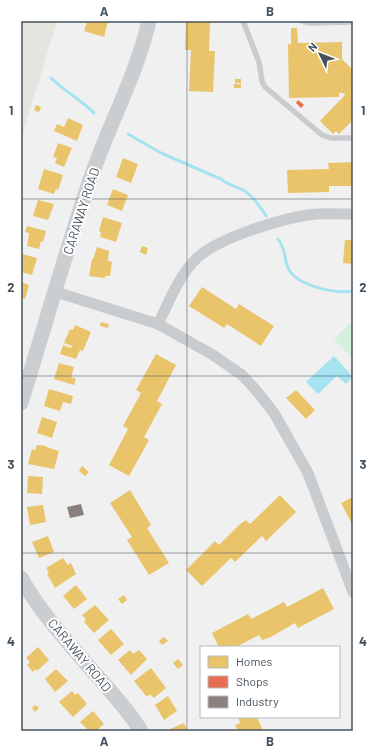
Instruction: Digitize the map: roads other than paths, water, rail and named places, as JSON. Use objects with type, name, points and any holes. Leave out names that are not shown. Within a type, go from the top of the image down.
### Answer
[{"type":"street","name":"CARAWAY ROAD","points":[[21,403],[90,179],[132,76],[149,21]]},
{"type":"street","points":[[158,324],[172,295],[189,267],[208,249],[219,242],[286,220],[308,215],[353,214]]},
{"type":"street","points":[[56,292],[158,324],[201,347],[233,368],[255,388],[274,413],[308,473],[353,592]]},
{"type":"street","name":"CARAWAY ROAD","points":[[21,578],[33,599],[55,627],[124,707],[141,731]]},
{"type":"lane","points":[[243,21],[259,62],[262,81],[265,87],[322,135],[331,138],[353,138]]},
{"type":"lane","points":[[302,21],[310,23],[353,22]]},
{"type":"water","points":[[334,356],[353,377],[346,384],[337,376],[318,394],[306,382]]},
{"type":"waterway","points":[[51,78],[94,113]]},
{"type":"waterway","points":[[128,134],[161,153],[243,190],[250,195],[266,216]]},
{"type":"waterway","points":[[278,239],[283,248],[288,268],[299,280],[327,290],[346,292],[353,291]]}]
